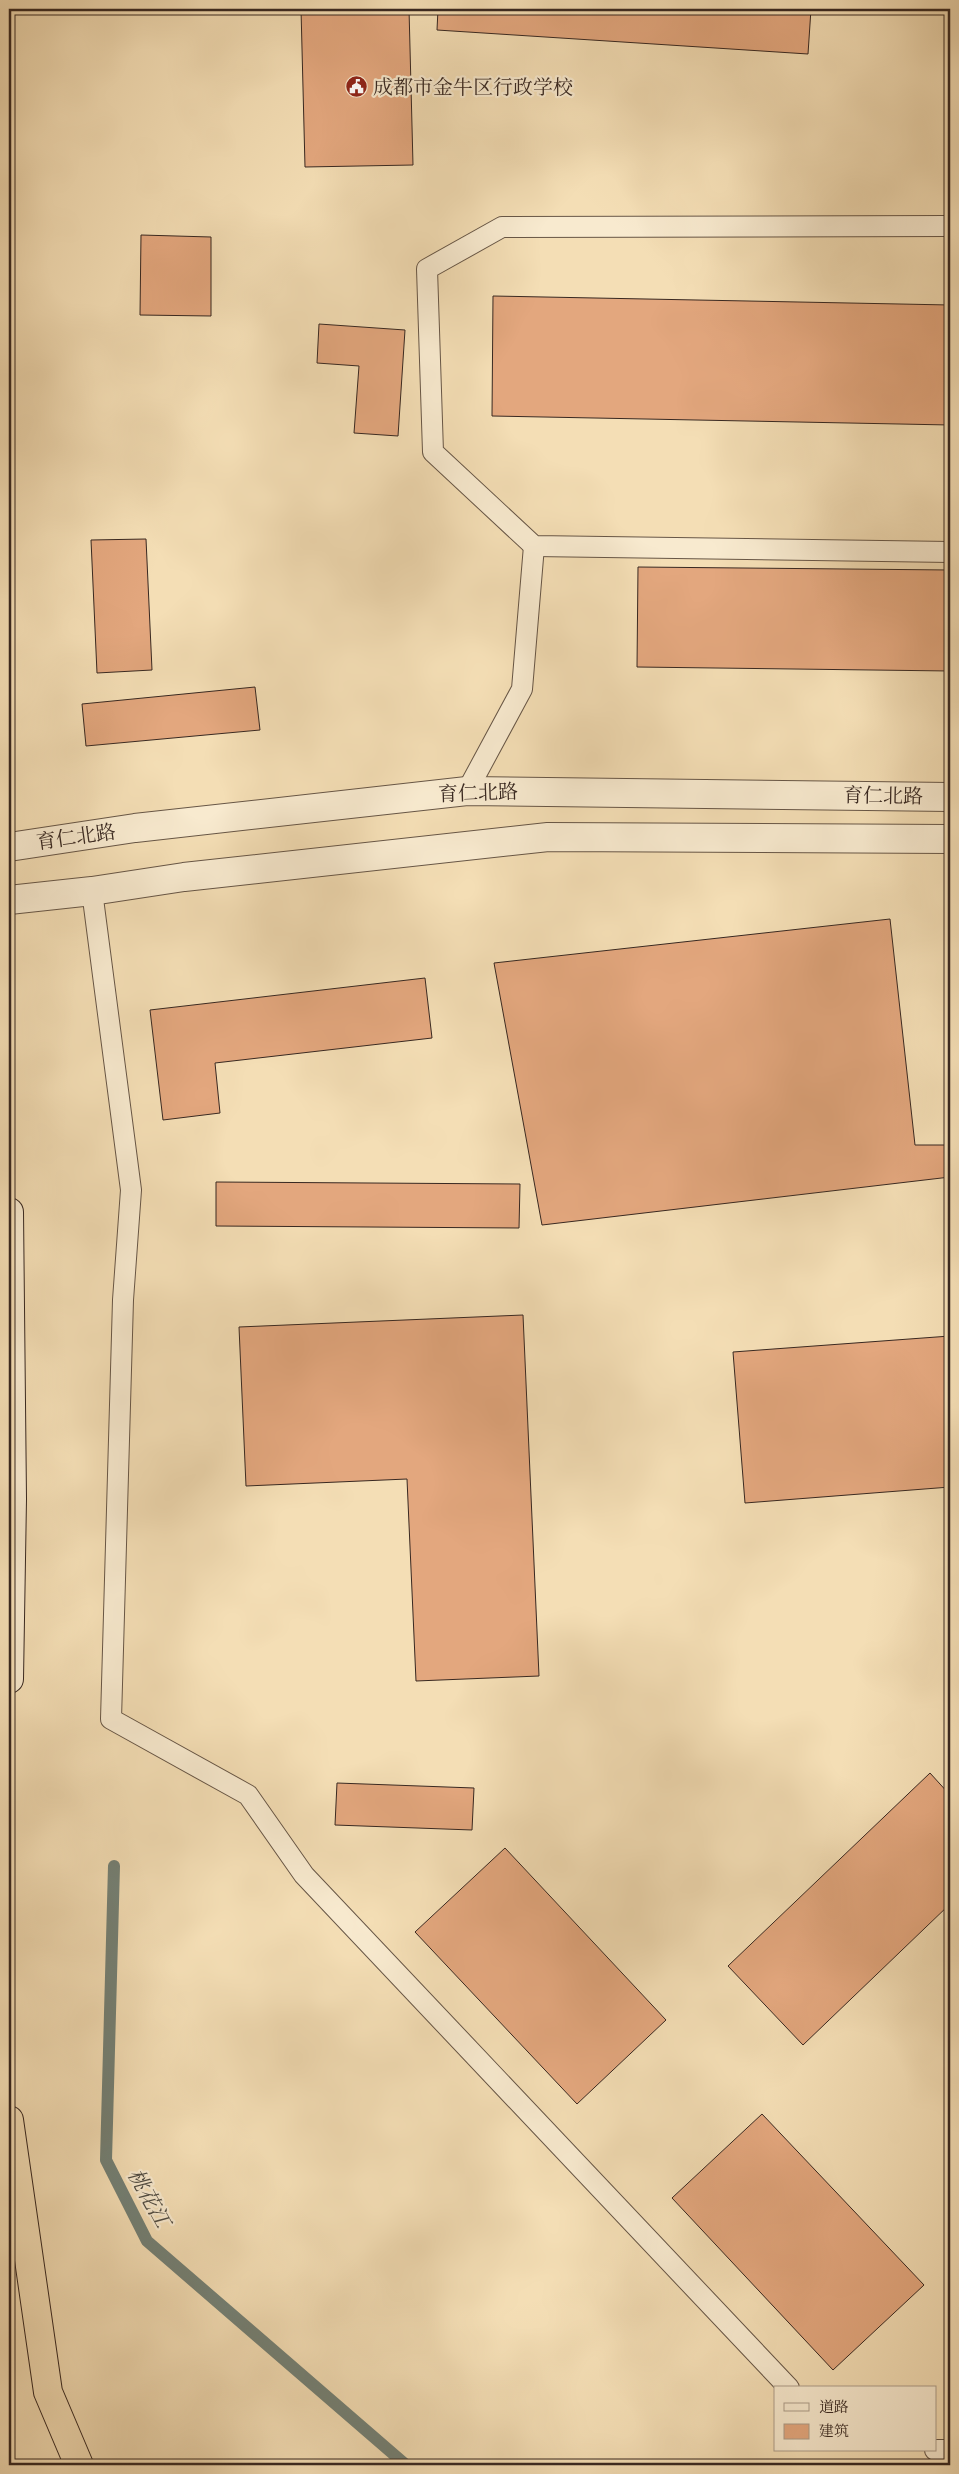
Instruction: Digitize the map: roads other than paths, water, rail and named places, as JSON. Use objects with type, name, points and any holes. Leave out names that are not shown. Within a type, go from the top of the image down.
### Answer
[{"type":"highway","points":[[9,2120],[48,2392],[79,2465]]},
{"type":"street","name":"育仁北路","points":[[9,847],[135,828],[467,791],[950,797]]},
{"type":"street","points":[[9,900],[92,891],[184,877],[548,838],[950,839]]},
{"type":"street","points":[[9,1212],[11,1252],[12,1499],[9,1679]]},
{"type":"lane","points":[[950,226],[502,227],[428,269],[432,452],[534,546],[950,552]]},
{"type":"lane","points":[[467,791],[522,689],[534,546]]},
{"type":"lane","points":[[92,891],[131,1190],[123,1300],[111,1719],[248,1795],[304,1875],[787,2386]]},
{"type":"lane","points":[[936,2450],[950,2450]]},
{"type":"waterway","name":"桃花江","points":[[114,1866],[106,2160],[147,2241],[406,2465]]},
{"type":"place","name":"成都市金牛区行政学校","points":[[357,87]]}]
